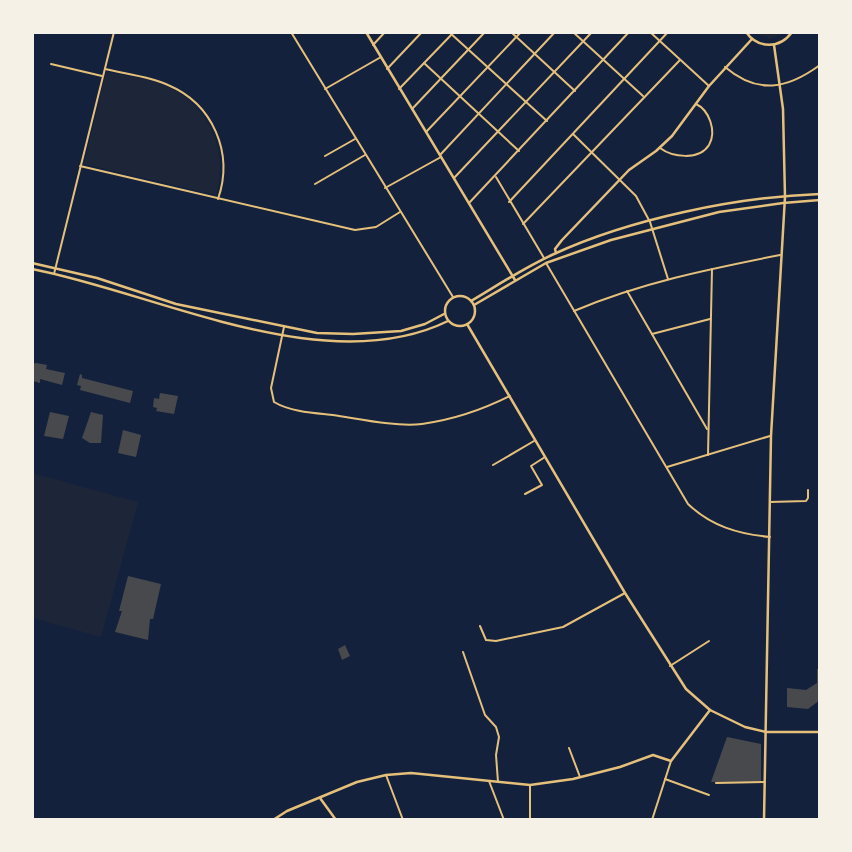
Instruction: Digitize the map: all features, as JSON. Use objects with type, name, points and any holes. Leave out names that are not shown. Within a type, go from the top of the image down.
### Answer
[{"type":"street","points":[[54,274],[114,32]]},
{"type":"street","points":[[291,32],[453,297]]},
{"type":"street","points":[[366,32],[515,280]]},
{"type":"street","points":[[373,45],[385,32]]},
{"type":"street","points":[[387,69],[422,32]]},
{"type":"street","points":[[449,32],[547,121]]},
{"type":"street","points":[[412,109],[485,32]]},
{"type":"street","points":[[511,32],[575,90]]},
{"type":"street","points":[[426,132],[521,32]]},
{"type":"street","points":[[385,188],[440,156],[555,32]]},
{"type":"street","points":[[573,32],[644,97]]},
{"type":"street","points":[[454,178],[592,32]]},
{"type":"street","points":[[469,203],[519,152],[628,32]]},
{"type":"street","points":[[650,32],[709,86]]},
{"type":"street","points":[[509,202],[668,32]]},
{"type":"street","points":[[746,32],[752,39],[764,45],[774,45],[786,40],[792,32]]},
{"type":"street","points":[[399,89],[453,34]]},
{"type":"street","points":[[556,253],[558,246],[634,165],[660,148],[725,67],[752,39]]},
{"type":"street","points":[[764,820],[771,436],[783,203],[785,197],[781,86],[774,45]]},
{"type":"street","points":[[325,90],[380,57]]},
{"type":"street","points":[[523,224],[680,60]]},
{"type":"street","points":[[424,63],[519,152]]},
{"type":"street","points":[[51,64],[103,77]]},
{"type":"street","points":[[725,67],[733,74],[756,84],[781,86],[800,78],[820,65]]},
{"type":"street","points":[[105,69],[167,84],[189,98],[202,111],[217,134],[224,157],[224,182],[218,199]]},
{"type":"street","points":[[660,148],[668,154],[686,156],[704,150],[710,144],[712,135],[708,116],[703,107],[696,104]]},
{"type":"street","points":[[573,134],[621,179],[636,196],[650,222],[668,279]]},
{"type":"street","points":[[325,156],[355,139]]},
{"type":"street","points":[[315,184],[365,155]]},
{"type":"street","points":[[80,166],[355,230],[376,227],[400,212]]},
{"type":"street","points":[[496,176],[509,202],[544,258]]},
{"type":"street","points":[[471,301],[544,258],[650,222],[717,206],[820,194]]},
{"type":"street","points":[[474,305],[546,263],[651,228],[719,212],[820,200]]},
{"type":"street","points":[[574,311],[627,291],[668,279],[712,268],[780,255]]},
{"type":"street","points":[[32,263],[97,278],[176,304],[284,328],[318,333],[387,333],[425,324],[444,314]]},
{"type":"street","points":[[546,263],[688,504],[714,523],[732,531],[770,537]]},
{"type":"street","points":[[708,455],[712,268]]},
{"type":"street","points":[[32,269],[95,284],[172,310],[282,335],[327,341],[390,339],[420,334],[448,321]]},
{"type":"street","points":[[627,291],[708,431]]},
{"type":"street","points":[[462,296],[474,305],[475,314],[467,324],[457,326],[448,321],[444,314],[446,304],[453,297],[462,296]]},
{"type":"street","points":[[652,334],[711,318]]},
{"type":"street","points":[[467,324],[625,593],[686,689],[710,710],[733,723],[766,732],[820,732]]},
{"type":"street","points":[[284,328],[271,388],[274,402],[280,405],[302,411],[375,421],[420,424],[456,418],[490,406],[510,396]]},
{"type":"street","points":[[667,467],[771,436]]},
{"type":"street","points":[[493,465],[535,440]]},
{"type":"street","points":[[525,494],[542,485],[531,466],[545,457]]},
{"type":"street","points":[[770,502],[806,502],[808,500],[808,490]]},
{"type":"street","points":[[480,626],[486,640],[496,641],[563,627],[625,593]]},
{"type":"street","points":[[670,666],[709,641]]},
{"type":"street","points":[[463,652],[469,674],[485,715],[496,728],[499,737],[496,755],[498,782]]},
{"type":"street","points":[[652,820],[671,760],[710,710]]},
{"type":"street","points":[[569,748],[580,777]]},
{"type":"street","points":[[273,820],[287,811],[357,782],[386,775],[411,773],[530,785],[580,777],[653,755],[671,760]]},
{"type":"street","points":[[386,775],[403,820]]},
{"type":"street","points":[[665,779],[709,795]]},
{"type":"street","points":[[489,781],[504,820]]},
{"type":"street","points":[[716,783],[764,782]]},
{"type":"street","points":[[530,785],[530,820]]},
{"type":"street","points":[[320,798],[336,820]]},
{"type":"shaded area","points":[[755,33],[785,33],[770,39]]},
{"type":"shaded area","points":[[106,72],[163,85],[184,96],[196,107],[206,119],[218,148],[220,163],[216,195],[84,164]]},
{"type":"shaded area","points":[[32,473],[138,502],[101,637],[33,618]]},
{"type":"building","points":[[32,364],[47,365],[46,369],[65,373],[62,385],[40,379],[40,383],[33,381]]},
{"type":"building","points":[[80,374],[82,378],[133,391],[130,403],[80,390],[81,386],[77,385]]},
{"type":"building","points":[[160,393],[178,396],[174,414],[156,411],[157,408],[153,407],[154,398],[159,399]]},
{"type":"building","points":[[50,412],[69,416],[63,439],[44,436]]},
{"type":"building","points":[[91,412],[103,415],[101,443],[90,443],[82,438]]},
{"type":"building","points":[[123,430],[141,435],[136,457],[118,453]]},
{"type":"building","points":[[128,576],[161,584],[153,619],[150,619],[148,640],[115,632],[122,611],[119,611]]},
{"type":"building","points":[[345,645],[350,656],[342,660],[338,649]]},
{"type":"building","points":[[817,669],[820,669],[820,700],[808,709],[787,707],[787,688],[806,690],[817,683]]},
{"type":"building","points":[[727,737],[761,744],[761,782],[711,782]]}]
